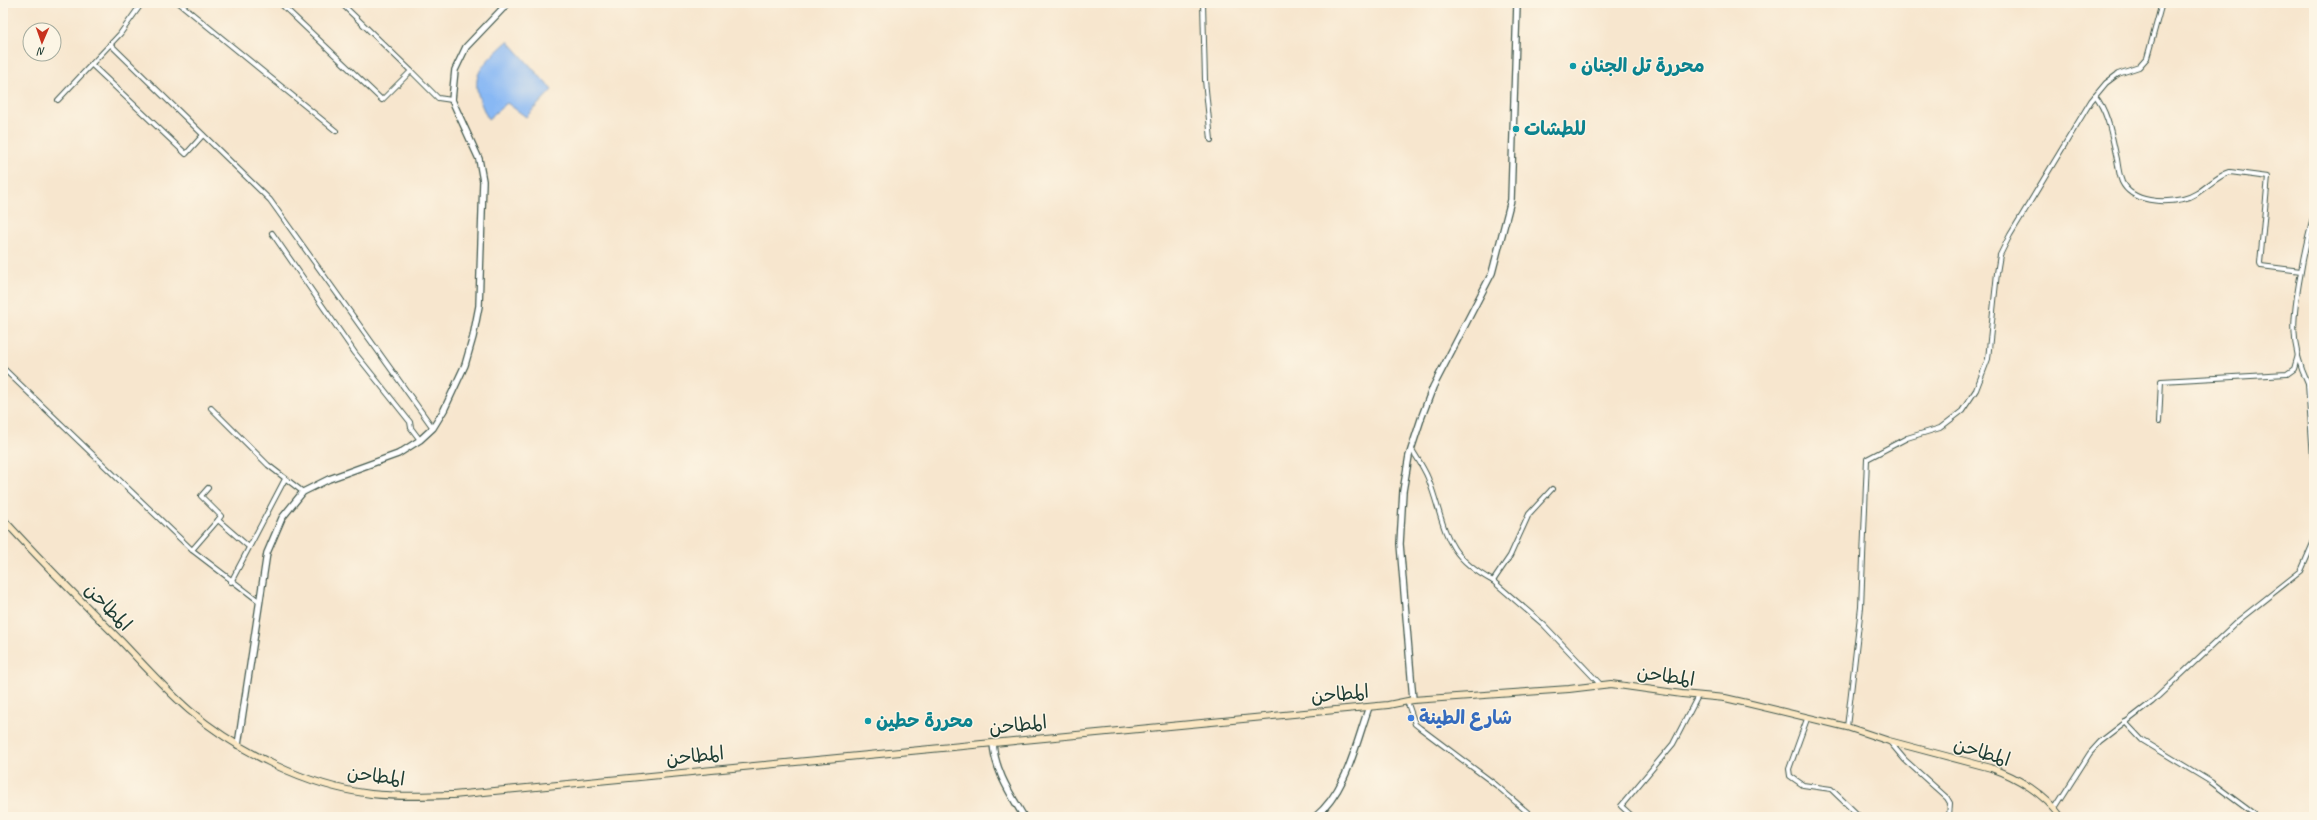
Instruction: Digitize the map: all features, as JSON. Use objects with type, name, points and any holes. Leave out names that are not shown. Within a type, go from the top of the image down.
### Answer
[{"type":"main road","name":"المطاحن","points":[[3,519],[170,692],[212,727],[238,745],[280,767],[320,782],[370,794],[403,796],[453,795],[1369,707],[1410,701],[1569,689],[1600,684],[1611,684],[1698,696],[1725,698],[1807,719],[1847,727],[1889,741],[2003,772],[2028,787],[2055,808],[2061,817]]},
{"type":"street","points":[[58,100],[120,34],[142,3]]},
{"type":"street","points":[[179,3],[336,131]]},
{"type":"street","points":[[280,3],[382,100],[411,71]]},
{"type":"street","points":[[341,3],[438,98],[452,100]]},
{"type":"street","points":[[498,3],[503,8]]},
{"type":"street","points":[[238,745],[267,553],[282,518],[303,492],[329,479],[398,454],[420,440],[433,428],[444,410],[464,365],[473,337],[479,306],[479,257],[483,181],[479,159],[452,100],[455,70],[466,47],[508,3]]},
{"type":"street","points":[[1203,3],[1205,80],[1212,140]]},
{"type":"street","points":[[1517,3],[1511,200],[1492,273],[1434,387],[1411,448],[1403,491],[1400,544],[1410,701],[1415,724],[1496,785],[1533,817]]},
{"type":"street","points":[[1847,727],[1861,607],[1867,459],[1908,438],[1940,428],[1962,411],[1976,390],[1988,359],[2000,255],[2010,235],[2095,96],[2106,83],[2118,74],[2139,67],[2147,58],[2162,3]]},
{"type":"street","points":[[110,44],[270,200],[287,221],[433,428]]},
{"type":"street","points":[[91,64],[186,154],[203,135]]},
{"type":"street","points":[[2095,96],[2101,104],[2108,124],[2122,181],[2139,196],[2155,201],[2183,199],[2204,190],[2230,172],[2268,177],[2260,263],[2261,266],[2301,271]]},
{"type":"street","points":[[2314,215],[2306,239],[2292,328],[2298,355],[2308,384],[2314,473]]},
{"type":"street","points":[[272,233],[355,353],[410,422],[411,428],[420,440]]},
{"type":"street","points":[[2159,422],[2161,381],[2287,374],[2294,370],[2298,355]]},
{"type":"street","points":[[3,368],[192,550],[231,582],[260,602]]},
{"type":"street","points":[[2308,384],[2314,376]]},
{"type":"street","points":[[212,408],[268,465],[303,492]]},
{"type":"street","points":[[1411,448],[1428,478],[1452,548],[1473,570],[1493,581],[1544,626],[1600,684]]},
{"type":"street","points":[[231,582],[286,479]]},
{"type":"street","points":[[192,550],[221,516],[201,496],[208,488]]},
{"type":"street","points":[[1493,581],[1510,556],[1529,514],[1552,489]]},
{"type":"street","points":[[218,520],[249,548]]},
{"type":"street","points":[[2055,808],[2090,753],[2125,722],[2152,702],[2238,620],[2301,571],[2314,541]]},
{"type":"street","points":[[1633,817],[1621,806],[1673,744],[1698,696]]},
{"type":"street","points":[[1315,817],[1323,815],[1350,764],[1369,707]]},
{"type":"street","points":[[1807,719],[1789,769],[1790,776],[1804,785],[1831,790],[1860,817]]},
{"type":"street","points":[[2125,722],[2142,740],[2212,782],[2258,817]]},
{"type":"street","points":[[1889,741],[1905,760],[1947,798],[1950,803],[1949,817]]},
{"type":"street","points":[[993,743],[994,757],[1001,777],[1024,817]]},
{"type":"water","points":[[508,41],[552,90],[526,117],[507,103],[488,119],[478,93],[478,75],[488,60]]},
{"type":"place","name":"محررة تل الجنان","points":[[1573,66]]},
{"type":"place","name":"للطشات","points":[[1516,129]]},
{"type":"place","name":"شارع الطينة","points":[[1411,718]]},
{"type":"place","name":"محررة حطين","points":[[868,721]]}]
